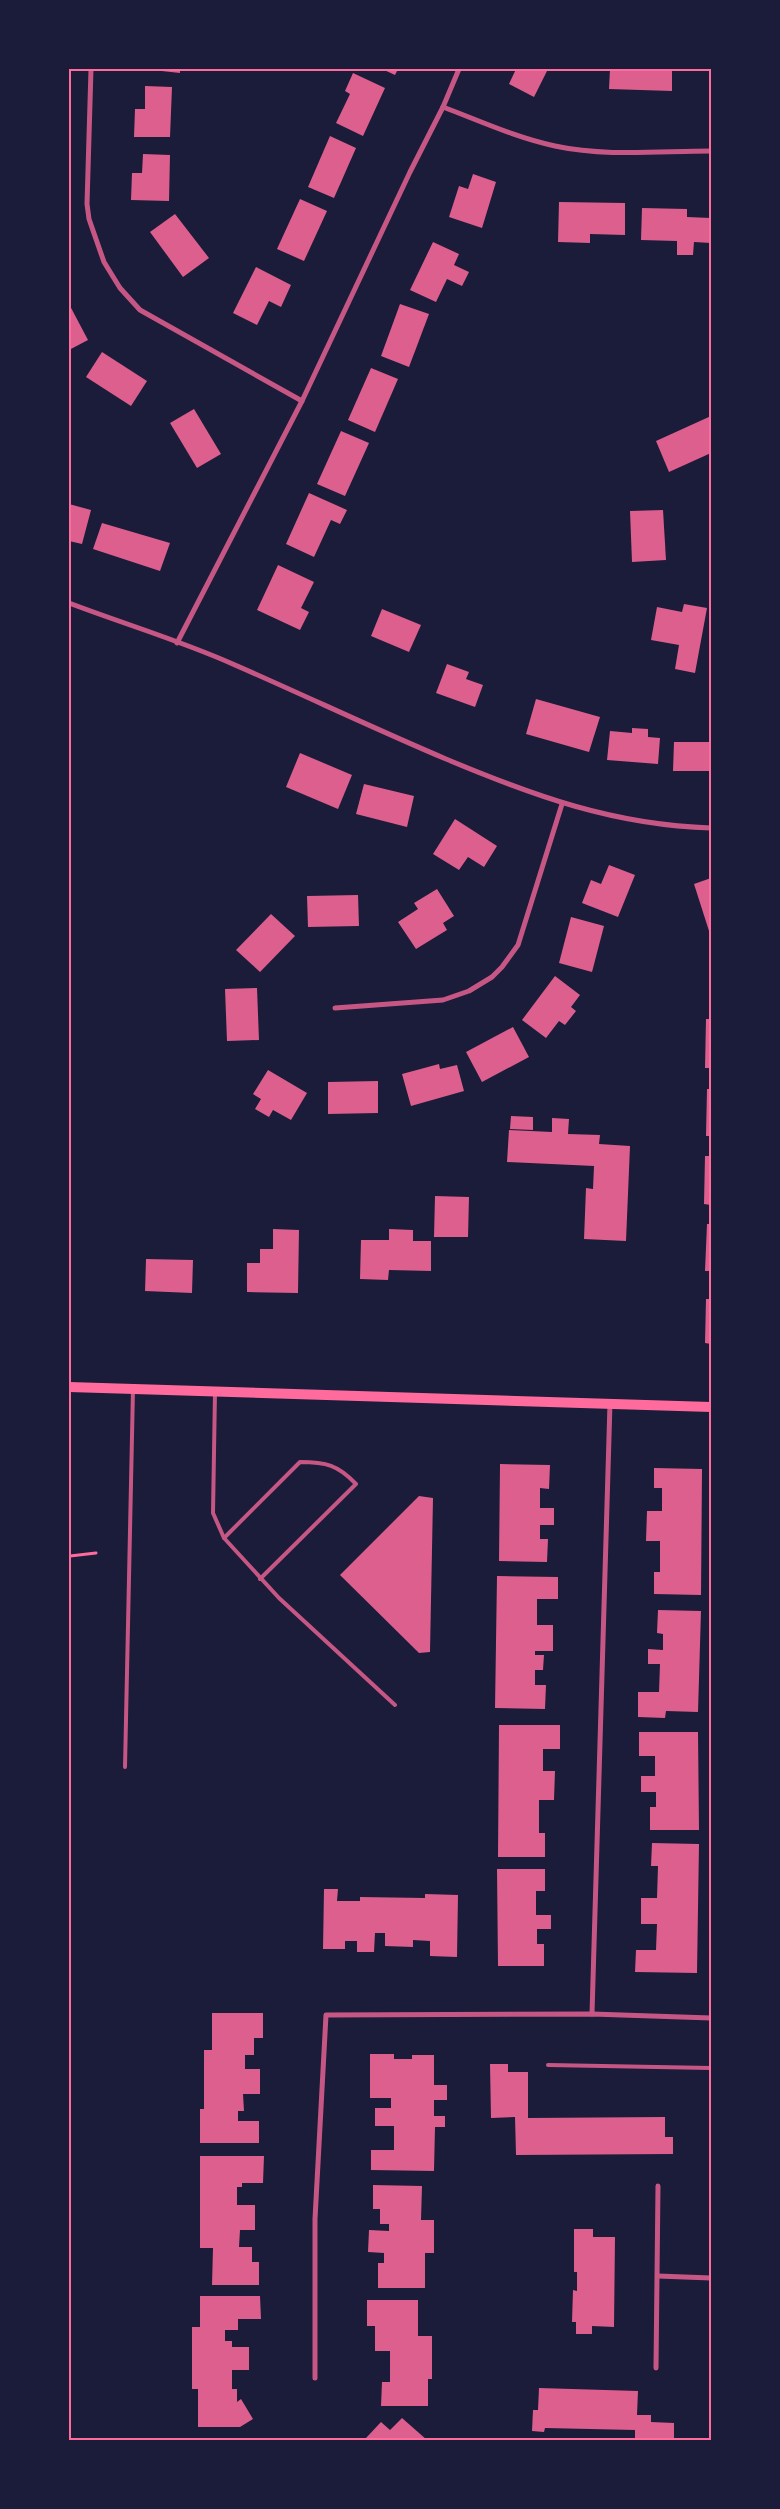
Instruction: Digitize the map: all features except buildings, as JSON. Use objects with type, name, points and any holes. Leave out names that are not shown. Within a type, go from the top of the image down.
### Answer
[{"type":"main road","points":[[69,1387],[711,1407]]},
{"type":"street","points":[[91,69],[87,204],[93,233],[102,255],[120,288],[140,310],[302,401]]},
{"type":"street","points":[[177,644],[302,401],[410,172],[443,107],[459,69]]},
{"type":"street","points":[[443,107],[524,138],[556,146],[612,152],[711,151]]},
{"type":"street","points":[[69,603],[234,664],[348,718],[512,787],[562,804],[645,823],[711,828]]},
{"type":"street","points":[[335,1008],[443,1000],[469,991],[492,976],[518,945],[562,804]]},
{"type":"street","points":[[592,2014],[610,1403]]},
{"type":"street","points":[[314,2378],[315,2219],[326,2015],[592,2014],[711,2018]]},
{"type":"street","points":[[656,2368],[658,2186]]},
{"type":"street","points":[[658,2276],[711,2278]]},
{"type":"lane","points":[[125,1767],[133,1389]]},
{"type":"lane","points":[[215,1392],[213,1513],[224,1538],[260,1579],[395,1705]]},
{"type":"lane","points":[[224,1538],[300,1462],[320,1462],[343,1470],[356,1484],[260,1579]]},
{"type":"lane","points":[[548,2066],[711,2068]]},
{"type":"path","points":[[70,1556],[96,1553]]}]
